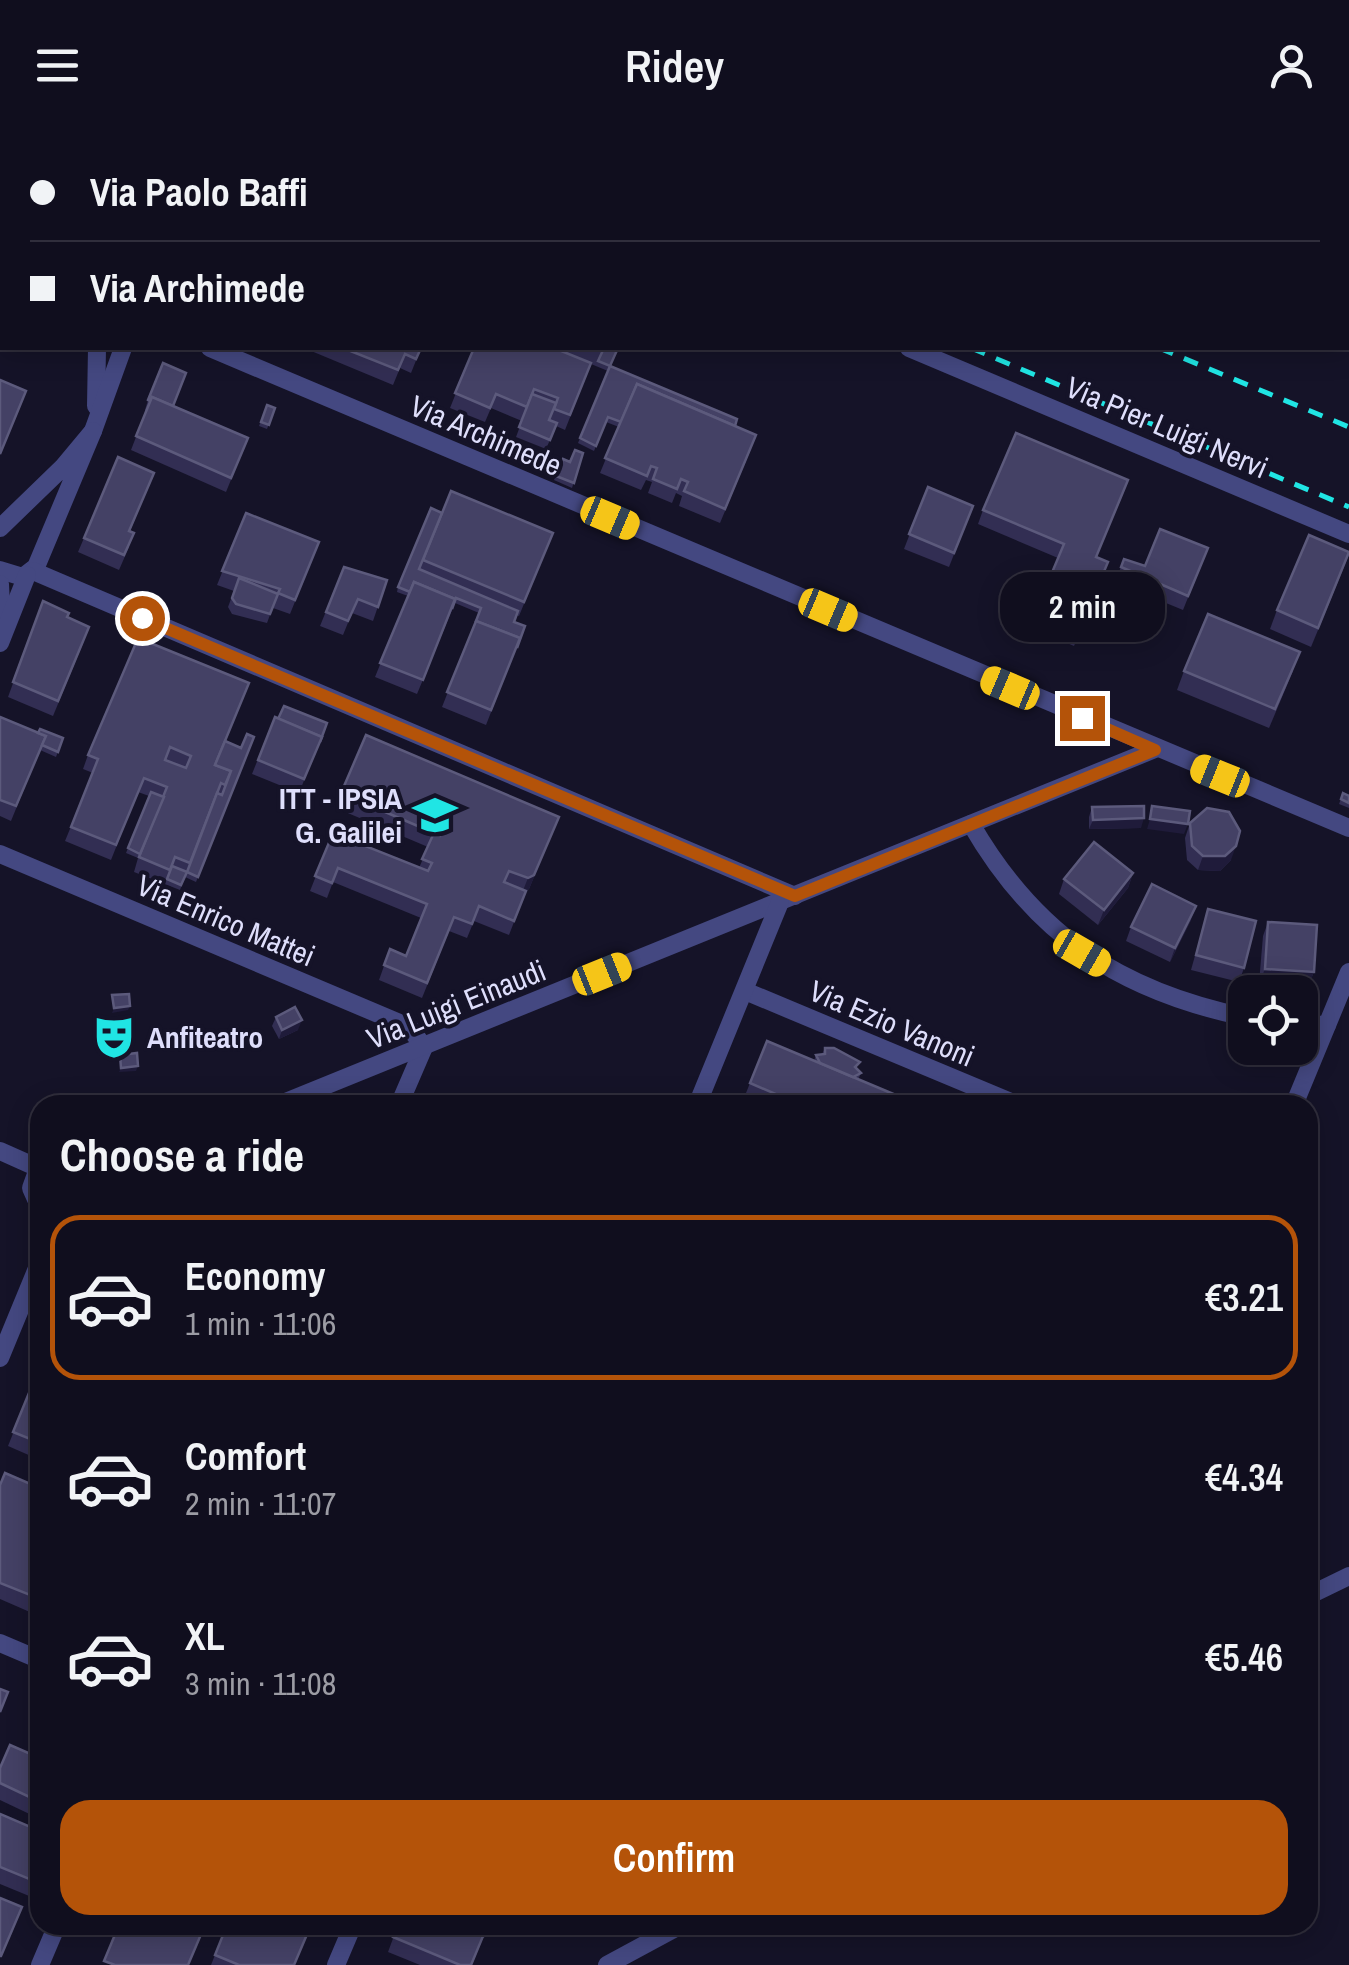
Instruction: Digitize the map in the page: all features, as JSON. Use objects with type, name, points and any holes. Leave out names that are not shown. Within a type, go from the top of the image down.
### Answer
[{"type":"street","points":[[0,528],[63,467],[94,426],[97,350]]},
{"type":"street","points":[[0,643],[94,426],[122,350]]},
{"type":"street","name":"Via Archimede","points":[[215,350],[1155,750],[1349,828]]},
{"type":"street","name":"Via Pier Luigi Nervi","points":[[914,350],[1349,534]]},
{"type":"street","points":[[0,570],[16,577],[30,573],[787,899],[701,1095]]},
{"type":"street","points":[[0,584],[0,643]]},
{"type":"street","name":"Via Luigi Einaudi","points":[[303,1095],[1155,750]]},
{"type":"street","points":[[970,824],[1024,903],[1082,953],[1138,985],[1195,1007],[1228,1014]]},
{"type":"street","name":"Via Enrico Mattei","points":[[0,854],[409,1027],[424,1046]]},
{"type":"street","points":[[1298,1095],[1349,972]]},
{"type":"street","name":"Via Ezio Vanoni","points":[[745,991],[987,1095]]},
{"type":"street","points":[[1318,1025],[1327,1025]]},
{"type":"street","points":[[403,1095],[424,1046]]},
{"type":"street","points":[[0,1151],[30,1162]]},
{"type":"street","points":[[0,1358],[30,1286]]},
{"type":"street","points":[[1318,1591],[1349,1576]]},
{"type":"street","points":[[0,1643],[30,1656]]},
{"type":"street","points":[[40,1965],[53,1935]]},
{"type":"street","points":[[336,1965],[348,1935]]},
{"type":"street","points":[[644,1945],[648,1935]]},
{"type":"street","points":[[607,1965],[662,1935]]},
{"type":"building","points":[[348,350],[420,350],[416,359],[405,354],[398,370]]},
{"type":"building","points":[[473,350],[559,350],[591,363],[570,415],[554,409],[558,398],[534,389],[527,407],[496,394],[490,408],[455,393]]},
{"type":"building","points":[[603,350],[617,350],[610,366],[598,361]]},
{"type":"building","points":[[163,363],[186,373],[173,406],[152,397],[148,400]]},
{"type":"building","points":[[610,366],[737,419],[735,426],[637,384],[621,422],[608,417],[596,446],[580,438]]},
{"type":"building","points":[[0,380],[26,391],[0,454]]},
{"type":"building","points":[[637,384],[756,435],[725,509],[684,491],[688,482],[681,479],[677,489],[653,479],[657,468],[651,466],[647,476],[605,458]]},
{"type":"building","points":[[532,394],[556,403],[549,420],[557,423],[550,440],[519,427]]},
{"type":"building","points":[[152,397],[248,438],[231,478],[136,436]]},
{"type":"building","points":[[267,405],[275,408],[269,425],[261,422]]},
{"type":"building","points":[[1016,433],[1128,480],[1096,557],[1108,562],[1079,631],[1035,613],[1064,544],[983,510]]},
{"type":"building","points":[[575,450],[583,453],[574,483],[556,476],[563,459],[570,462]]},
{"type":"building","points":[[118,457],[154,473],[129,531],[134,533],[124,555],[84,538]]},
{"type":"building","points":[[928,487],[973,506],[954,553],[909,534]]},
{"type":"building","points":[[451,491],[553,533],[524,602],[423,560]]},
{"type":"building","points":[[431,508],[442,513],[419,569],[518,611],[514,622],[525,626],[517,648],[520,638],[476,621],[481,608],[456,598],[452,609],[455,599],[414,582],[410,592],[398,587]]},
{"type":"building","points":[[246,513],[319,542],[295,600],[278,593],[280,589],[222,571]]},
{"type":"building","points":[[1160,529],[1208,548],[1188,596],[1121,567],[1124,559],[1145,566]]},
{"type":"building","points":[[1309,535],[1349,552],[1318,628],[1277,610]]},
{"type":"building","points":[[344,567],[387,580],[378,607],[358,599],[348,621],[326,612]]},
{"type":"building","points":[[239,578],[278,594],[270,614],[236,604],[232,598]]},
{"type":"building","points":[[414,582],[455,599],[423,680],[380,663]]},
{"type":"building","points":[[43,601],[89,627],[58,701],[13,682]]},
{"type":"building","points":[[1208,614],[1300,652],[1275,709],[1184,671]]},
{"type":"building","points":[[476,621],[520,638],[491,710],[447,692]]},
{"type":"building","points":[[138,638],[249,683],[215,765],[231,771],[225,785],[221,783],[190,863],[175,857],[170,870],[139,857],[167,787],[144,778],[116,845],[71,827],[98,759],[88,755]],"holes":[[[170,747],[191,756],[186,768],[165,760]]]},
{"type":"building","points":[[284,706],[327,723],[322,737],[278,719]]},
{"type":"building","points":[[0,717],[46,736],[16,806],[0,800]]},
{"type":"building","points":[[275,717],[322,737],[304,779],[258,760]]},
{"type":"building","points":[[40,729],[63,738],[58,752],[42,745],[46,736],[38,733]]},
{"type":"building","points":[[247,734],[254,737],[198,877],[187,872],[217,793],[222,795],[231,771],[215,765],[225,741],[241,748]]},
{"type":"building","points":[[366,735],[559,817],[534,875],[528,878],[509,871],[504,882],[526,891],[514,921],[479,906],[472,924],[454,917],[427,983],[384,965],[390,949],[406,956],[427,904],[338,868],[332,883],[315,876],[333,833],[428,871],[432,863],[422,859],[433,835],[441,836],[341,793]]},
{"type":"building","points":[[151,792],[164,797],[140,854],[128,848]]},
{"type":"building","points":[[1144,806],[1144,818],[1093,820],[1092,807]]},
{"type":"building","points":[[1152,806],[1190,811],[1188,824],[1150,819]]},
{"type":"building","points":[[1207,808],[1229,812],[1240,831],[1236,846],[1225,856],[1203,856],[1192,846],[1190,823]]},
{"type":"building","points":[[1094,842],[1133,873],[1104,910],[1064,879]]},
{"type":"building","points":[[172,866],[187,872],[181,885],[167,879]]},
{"type":"building","points":[[1152,884],[1196,906],[1175,948],[1131,927]]},
{"type":"building","points":[[1208,909],[1256,921],[1244,968],[1196,955]]},
{"type":"building","points":[[1268,922],[1317,925],[1314,972],[1265,969]]},
{"type":"building","points":[[129,994],[130,1006],[114,1008],[112,995]]},
{"type":"building","points":[[295,1007],[302,1020],[282,1030],[276,1017]]},
{"type":"building","points":[[767,1041],[896,1095],[778,1095],[750,1083]]},
{"type":"building","points":[[825,1048],[834,1048],[860,1062],[855,1067],[861,1073],[853,1077],[820,1063],[816,1055],[825,1054]]},
{"type":"building","points":[[137,1053],[138,1066],[121,1068],[120,1055]]},
{"type":"building","points":[[30,1390],[30,1439],[13,1432]]},
{"type":"building","points":[[5,1473],[30,1484],[30,1595],[0,1583],[0,1485]]},
{"type":"building","points":[[0,1689],[8,1692],[0,1712]]},
{"type":"building","points":[[10,1745],[30,1754],[30,1797],[0,1783],[0,1768]]},
{"type":"building","points":[[0,1814],[30,1827],[30,1879],[0,1867]]},
{"type":"building","points":[[0,1898],[22,1907],[1,1956],[0,1956]]},
{"type":"building","points":[[115,1935],[201,1935],[188,1965],[115,1965],[104,1961]]},
{"type":"building","points":[[223,1935],[307,1935],[294,1965],[239,1965],[215,1955]]},
{"type":"building","points":[[484,1935],[471,1965],[460,1965],[393,1937]]},
{"type":"railway","points":[[976,350],[1349,507]]},
{"type":"railway","points":[[1164,350],[1349,427]]},
{"type":"place","name":"ITT - IPSIA G. Galilei","points":[[435,815]]},
{"type":"place","name":"Anfiteatro","points":[[114,1037]]},
{"type":"route","points":[[142,618],[795,896],[1155,750],[1082,718]]}]
